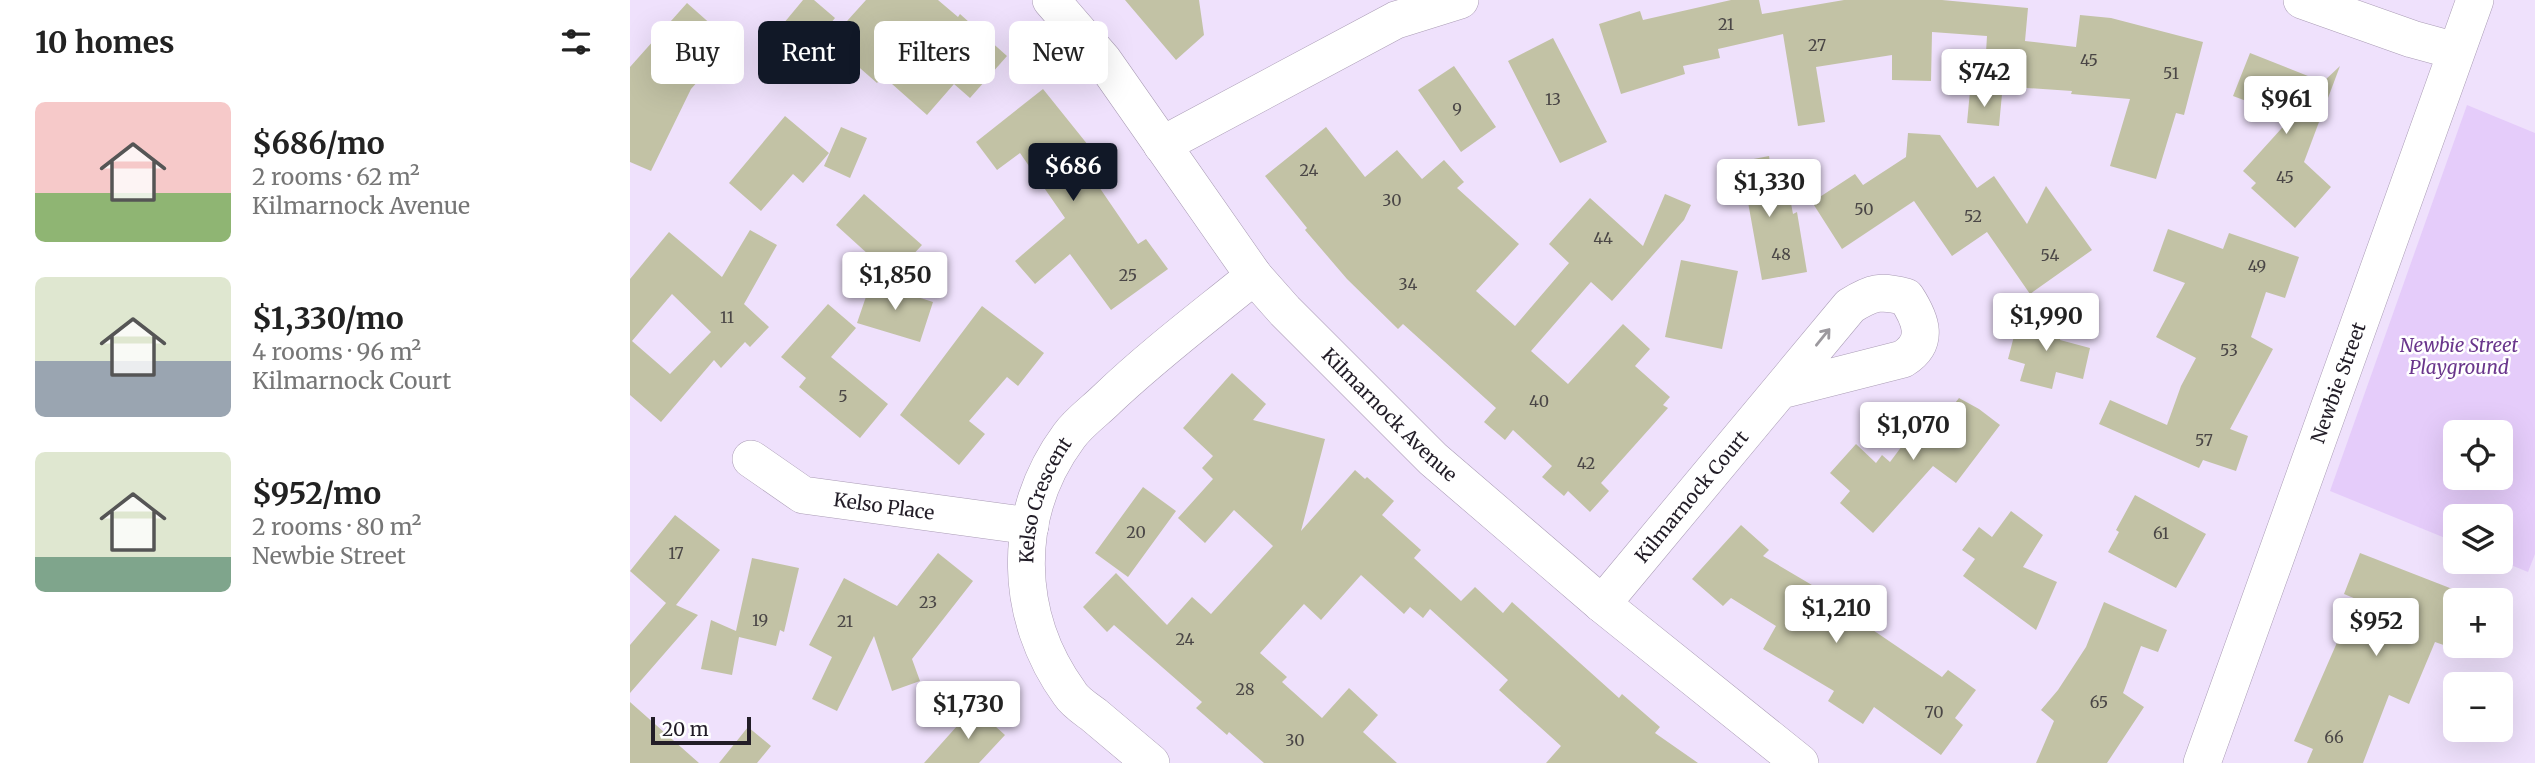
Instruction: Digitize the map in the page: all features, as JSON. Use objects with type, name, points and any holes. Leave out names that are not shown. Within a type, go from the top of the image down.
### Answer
[{"type":"street","name":"Kilmarnock Avenue","points":[[1051,0],[1103,60],[1254,276],[1285,311],[1433,459],[1602,604],[1800,763]]},
{"type":"street","points":[[1162,145],[1396,20],[1460,0]]},
{"type":"street","points":[[2302,0],[2412,39],[2456,51]]},
{"type":"street","name":"Newbie Street","points":[[2202,763],[2475,0]]},
{"type":"street","name":"Kelso Crescent","points":[[1151,763],[1071,696],[1041,645],[1024,569],[1030,526],[1036,499],[1048,471],[1069,435],[1125,382],[1254,276]]},
{"type":"street","name":"Kilmarnock Court","points":[[1602,604],[1781,390]]},
{"type":"street","name":"Kelso Place","points":[[751,459],[803,495],[1030,526]]},
{"type":"green space","name":"Newbie Street Playground","points":[[2467,105],[2535,133],[2535,554],[2528,572],[2513,566],[2513,504],[2443,504],[2443,537],[2330,491]]},
{"type":"building","points":[[803,0],[814,0],[835,18],[833,21],[786,21]]},
{"type":"building","points":[[866,0],[938,0],[958,17],[960,14],[968,21],[874,21],[874,80],[860,68],[860,21],[847,21]]},
{"type":"building","points":[[1125,0],[1199,0],[1204,35],[1176,60]]},
{"type":"building","points":[[1731,0],[1759,0],[1762,14],[1844,0],[1942,0],[2028,8],[2025,41],[2076,47],[2080,15],[2111,18],[2203,42],[2184,115],[2176,113],[2156,179],[2110,166],[2130,99],[2071,94],[2072,91],[1984,85],[1987,36],[1932,32],[1931,81],[1892,80],[1892,55],[1816,67],[1825,122],[1798,126],[1783,34],[1718,49],[1720,58],[1683,66],[1685,74],[1621,94],[1599,24],[1640,11],[1643,20]]},
{"type":"building","points":[[687,3],[707,21],[671,21]]},
{"type":"building","points":[[1553,38],[1607,142],[1560,163],[1508,61]]},
{"type":"building","points":[[651,43],[651,84],[695,84],[651,171],[630,162],[630,67]]},
{"type":"building","points":[[995,45],[1007,56],[995,70]]},
{"type":"building","points":[[2250,53],[2323,82],[2340,66],[2304,162],[2331,187],[2295,228],[2251,188],[2256,183],[2243,171],[2291,118],[2233,96]]},
{"type":"building","points":[[1454,66],[1496,127],[1461,152],[1418,90]]},
{"type":"building","points":[[892,84],[954,84],[927,115]]},
{"type":"building","points":[[954,84],[982,84],[970,98]]},
{"type":"building","points":[[1043,89],[1092,150],[1096,147],[1112,170],[1095,181],[1138,244],[1146,239],[1168,269],[1111,310],[1070,254],[1035,284],[1015,261],[1065,218],[1020,153],[997,170],[976,142]]},
{"type":"building","points":[[1970,91],[2002,94],[1999,126],[1967,123]]},
{"type":"building","points":[[785,116],[829,153],[803,183],[793,174],[761,211],[729,183]]},
{"type":"building","points":[[841,127],[867,138],[850,178],[824,166]]},
{"type":"building","points":[[1326,127],[1365,177],[1397,150],[1422,179],[1444,160],[1464,182],[1457,188],[1519,244],[1476,291],[1515,326],[1569,263],[1549,244],[1590,198],[1643,246],[1665,194],[1691,205],[1684,220],[1612,301],[1591,282],[1531,351],[1568,384],[1623,324],[1650,349],[1635,366],[1670,397],[1663,405],[1668,408],[1601,483],[1609,491],[1590,512],[1568,491],[1564,496],[1542,477],[1552,466],[1513,430],[1505,440],[1484,422],[1496,408],[1403,324],[1398,329],[1347,279],[1305,230],[1307,228],[1265,176]]},
{"type":"building","points":[[1908,133],[1940,135],[1977,188],[1994,176],[2027,224],[2046,186],[2092,250],[2030,294],[1987,232],[1952,256],[1914,201],[1842,249],[1812,202],[1855,174],[1863,185],[1906,157]]},
{"type":"building","points":[[1769,156],[1776,200],[1790,198],[1793,214],[1797,212],[1807,272],[1762,280],[1746,191],[1728,194],[1723,165]]},
{"type":"building","points":[[864,194],[922,245],[885,285],[862,263],[869,255],[836,225]]},
{"type":"building","points":[[2168,229],[2223,249],[2229,233],[2299,257],[2285,298],[2266,292],[2251,337],[2273,349],[2230,429],[2248,436],[2236,471],[2203,460],[2199,468],[2099,424],[2110,400],[2167,425],[2181,386],[2196,358],[2156,337],[2185,283],[2153,271]]},
{"type":"building","points":[[750,230],[777,245],[744,304],[769,327],[750,347],[745,342],[721,368],[714,360],[661,422],[630,395],[630,279],[669,232],[722,277]],"holes":[[[672,294],[711,332],[670,374],[632,341]]]},
{"type":"building","points":[[1681,260],[1738,271],[1722,349],[1665,337]]},
{"type":"building","points":[[871,282],[933,302],[920,342],[857,323]]},
{"type":"building","points":[[828,304],[856,328],[831,357],[888,404],[860,438],[799,387],[806,378],[781,357]]},
{"type":"building","points":[[982,306],[1044,353],[1018,386],[1007,377],[969,421],[985,434],[959,465],[900,415]]},
{"type":"building","points":[[2019,317],[2063,328],[2060,340],[2090,348],[2083,379],[2056,372],[2052,389],[2020,381],[2025,364],[2008,359]]},
{"type":"building","points":[[1232,373],[1266,404],[1253,420],[1325,439],[1301,531],[1355,470],[1365,479],[1367,477],[1394,501],[1382,515],[1421,550],[1414,558],[1461,601],[1475,587],[1503,613],[1512,602],[1619,698],[1622,694],[1660,727],[1655,733],[1698,763],[1546,763],[1561,746],[1499,690],[1508,680],[1430,609],[1423,618],[1410,607],[1404,614],[1361,575],[1321,620],[1304,604],[1260,653],[1287,677],[1282,682],[1322,718],[1349,688],[1378,715],[1363,732],[1397,763],[1264,763],[1229,732],[1227,735],[1196,708],[1202,702],[1114,625],[1107,632],[1083,607],[1116,573],[1167,625],[1192,597],[1211,614],[1273,546],[1234,510],[1205,543],[1178,518],[1213,479],[1202,468],[1213,456],[1183,428]]},
{"type":"building","points":[[1959,398],[2000,425],[1956,483],[1933,466],[1873,533],[1840,503],[1850,491],[1830,473],[1856,444],[1876,463],[1882,455],[1890,462],[1932,406],[1945,416]]},
{"type":"building","points":[[1143,487],[1176,511],[1128,577],[1095,553]]},
{"type":"building","points":[[2135,495],[2206,534],[2176,588],[2108,552],[2119,532],[2116,530]]},
{"type":"building","points":[[2011,511],[2043,535],[2023,567],[2057,582],[2036,630],[1963,576],[1975,559],[1962,550],[1979,527],[1992,537]]},
{"type":"building","points":[[675,515],[720,550],[676,605],[698,615],[630,693],[630,645],[666,603],[630,571]]},
{"type":"building","points":[[1741,525],[1769,550],[1763,556],[1839,601],[1836,605],[1942,677],[1948,670],[1976,690],[1955,718],[1963,725],[1941,755],[1874,707],[1863,724],[1828,701],[1834,691],[1763,649],[1776,626],[1731,598],[1723,606],[1692,579]]},
{"type":"building","points":[[938,553],[973,581],[912,659],[920,681],[892,691],[874,636],[837,711],[812,699],[832,657],[809,645],[844,578],[897,606]]},
{"type":"building","points":[[2360,553],[2450,588],[2443,588],[2443,645],[2435,642],[2409,704],[2389,695],[2363,763],[2307,763],[2313,749],[2294,741],[2356,599],[2344,594]]},
{"type":"building","points":[[752,558],[799,568],[784,632],[780,630],[776,646],[739,637],[732,675],[701,669],[711,620],[736,631]]},
{"type":"building","points":[[2104,602],[2167,630],[2158,652],[2141,646],[2123,693],[2144,707],[2107,763],[2036,763],[2054,721],[2041,710],[2058,690],[2086,647]]},
{"type":"building","points":[[630,702],[699,763],[630,763]]},
{"type":"building","points":[[974,707],[1005,735],[979,763],[924,763]]},
{"type":"building","points":[[748,727],[771,746],[757,763],[719,763]]}]
